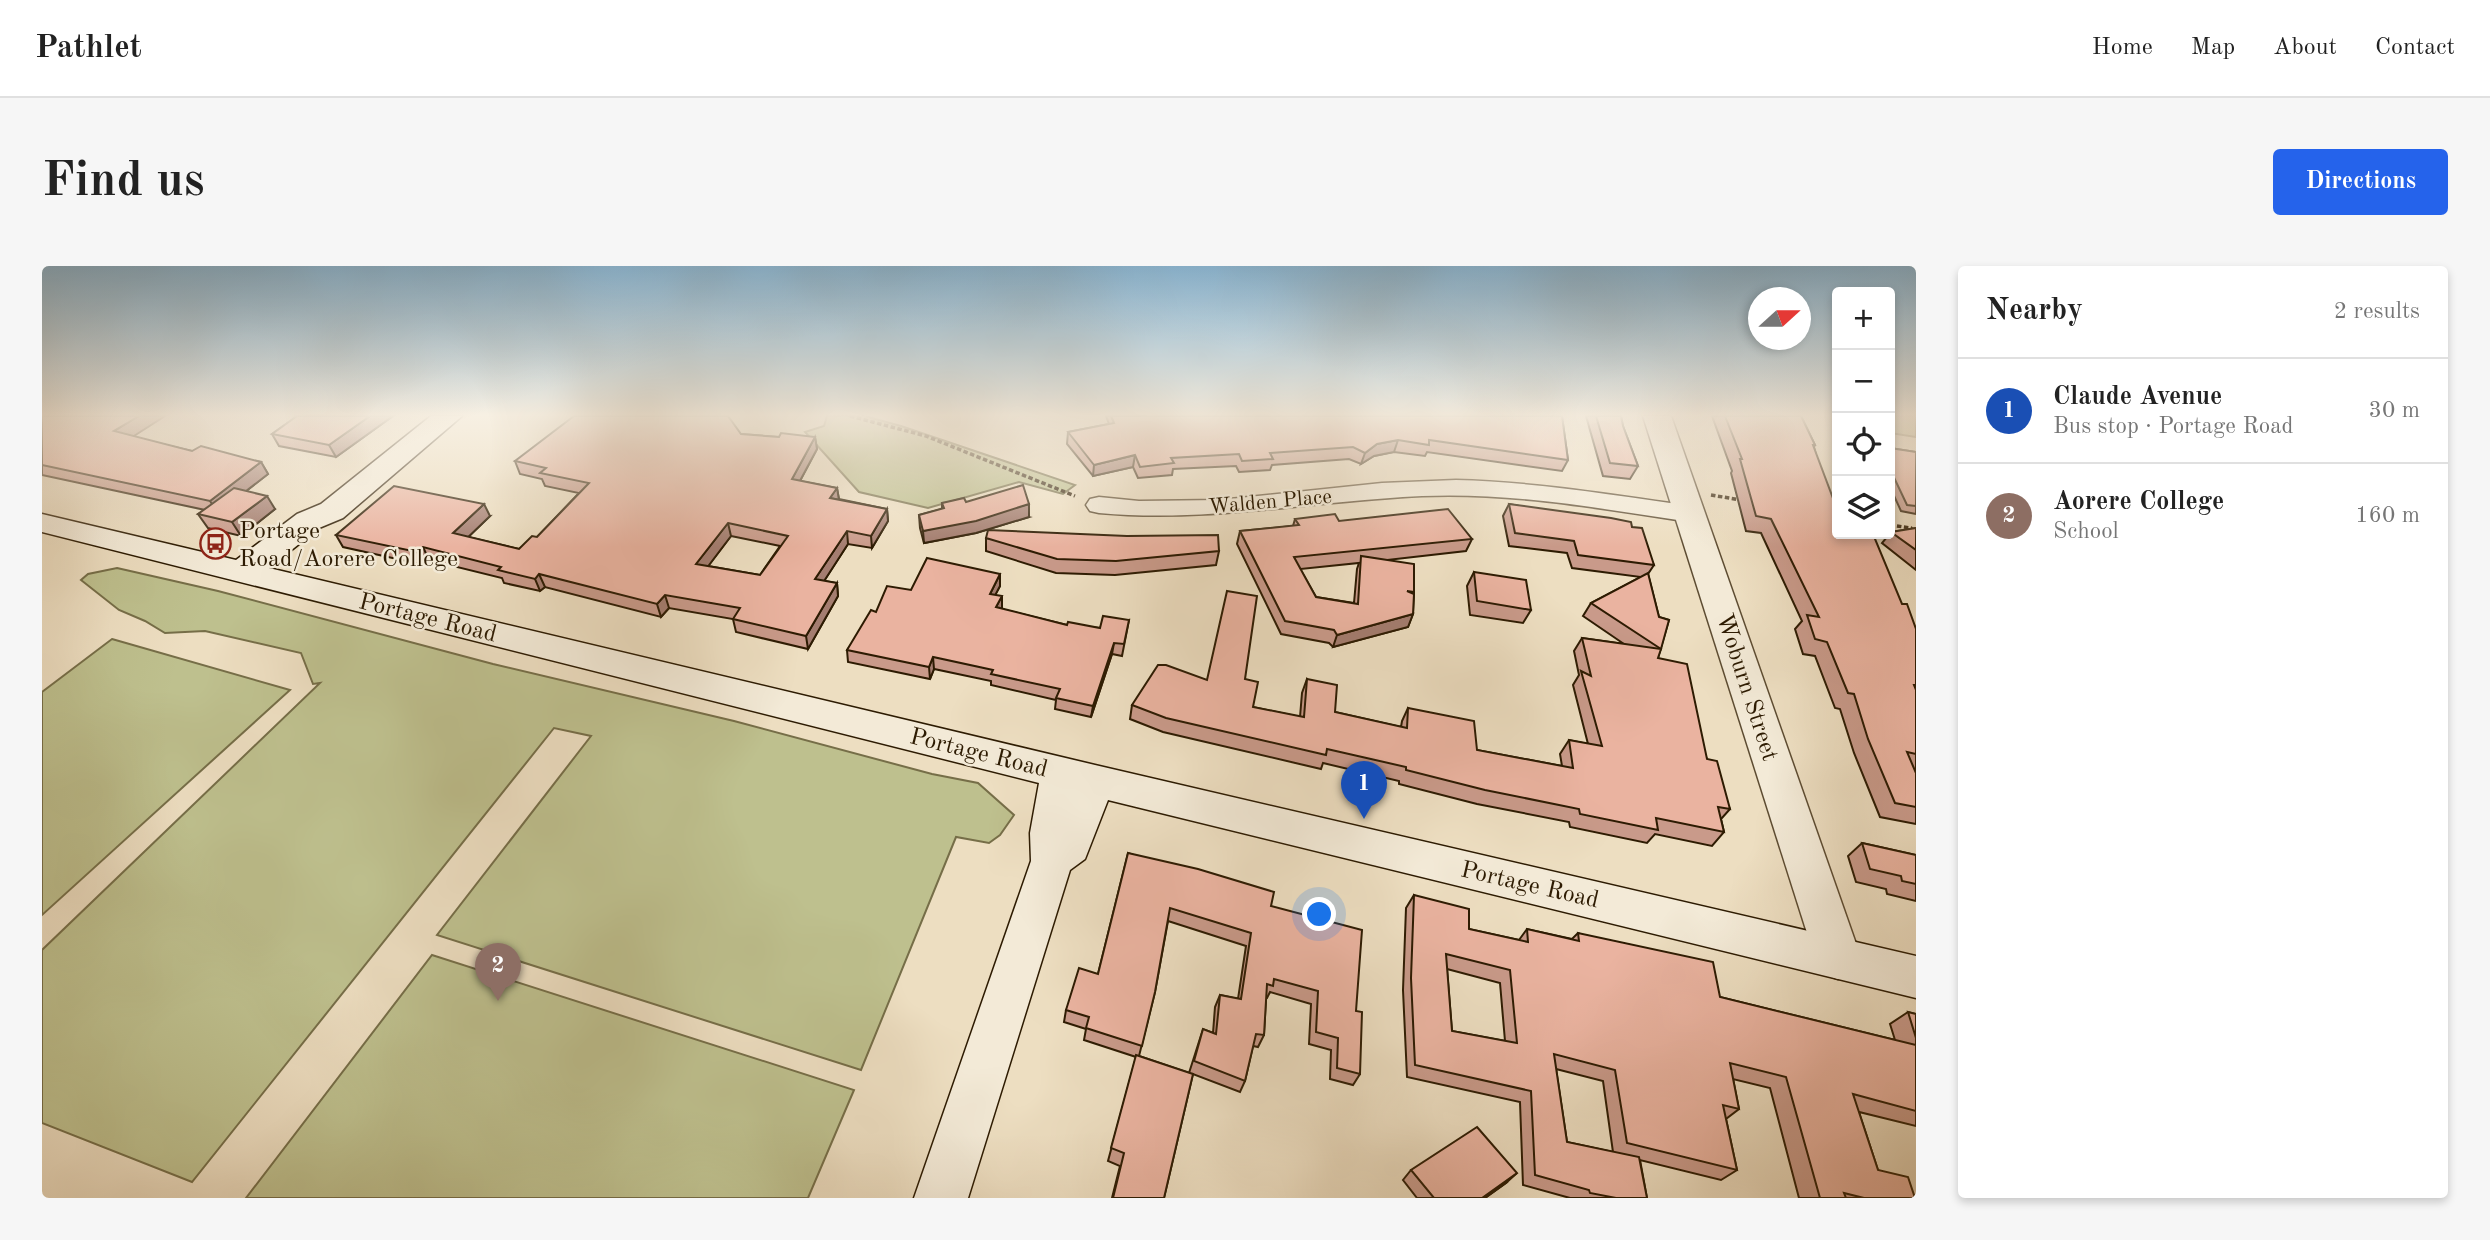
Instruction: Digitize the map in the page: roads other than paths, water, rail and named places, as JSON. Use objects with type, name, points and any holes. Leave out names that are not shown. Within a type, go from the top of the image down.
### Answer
[{"type":"main road","points":[[253,574],[319,529],[332,511],[395,459]]},
{"type":"main road","name":"Woburn Street","points":[[1672,459],[1838,957]]},
{"type":"main road","name":"Portage Road","points":[[42,523],[1916,977]]},
{"type":"main road","points":[[941,1198],[1052,861],[1070,846],[1078,776]]},
{"type":"street","name":"Walden Place","points":[[1099,505],[1158,511],[1423,488],[1510,489],[1687,502]]},
{"type":"place","name":"Portage Road/Aorere College","points":[[216,544]]},
{"type":"place","name":"Claude Avenue","points":[[1364,819]]},
{"type":"place","name":"Aorere College","points":[[498,1001]]}]
